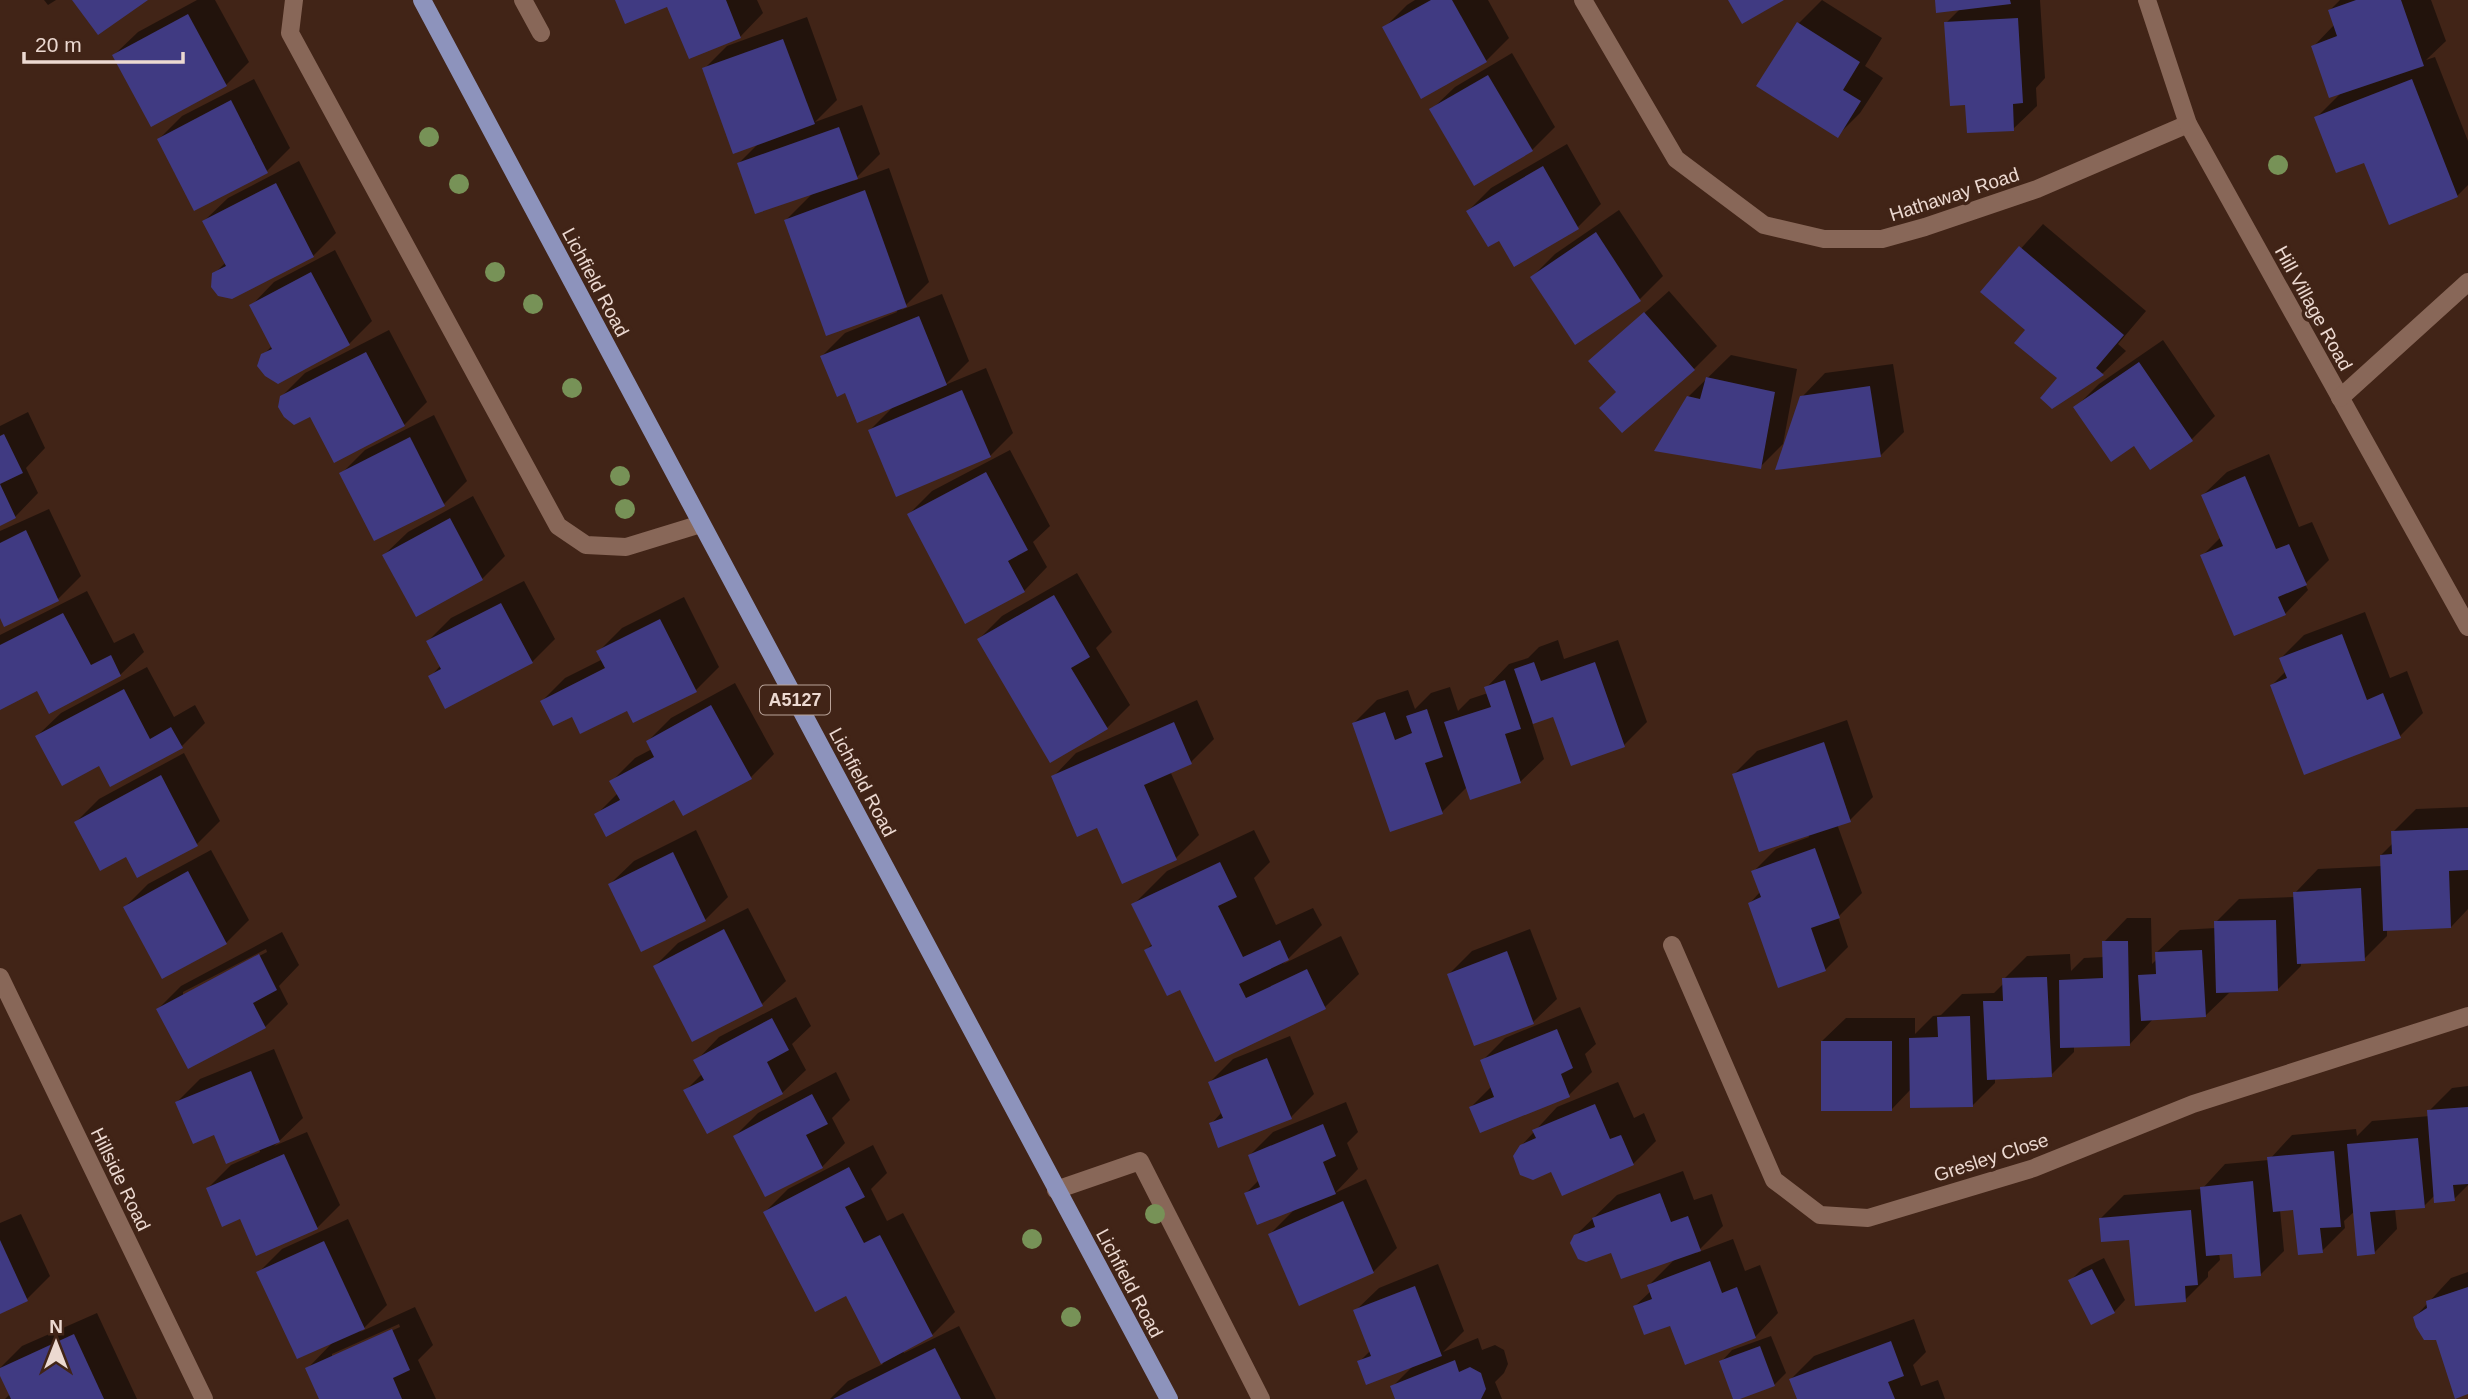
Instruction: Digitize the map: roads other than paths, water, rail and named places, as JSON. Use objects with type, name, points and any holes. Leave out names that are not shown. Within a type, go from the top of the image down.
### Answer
[{"type":"main road","name":"Lichfield Road","points":[[422,0],[1169,1399]]},
{"type":"street","points":[[294,0],[290,33],[558,526],[586,545],[626,547],[701,524]]},
{"type":"street","points":[[523,0],[541,33]]},
{"type":"street","name":"Hathaway Road","points":[[1583,0],[1676,159],[1764,225],[1824,239],[1882,239],[1925,227],[2037,189],[2188,124]]},
{"type":"street","name":"Hill Village Road","points":[[2147,0],[2188,124],[2468,627]]},
{"type":"street","points":[[2340,398],[2468,282]]},
{"type":"street","name":"Gresley Close","points":[[1672,945],[1774,1180],[1820,1215],[1868,1218],[2034,1168],[2193,1104],[2468,1016]]},
{"type":"street","name":"Hillside Road","points":[[0,977],[204,1399]]},
{"type":"street","points":[[1056,1190],[1140,1161],[1261,1399]]}]
